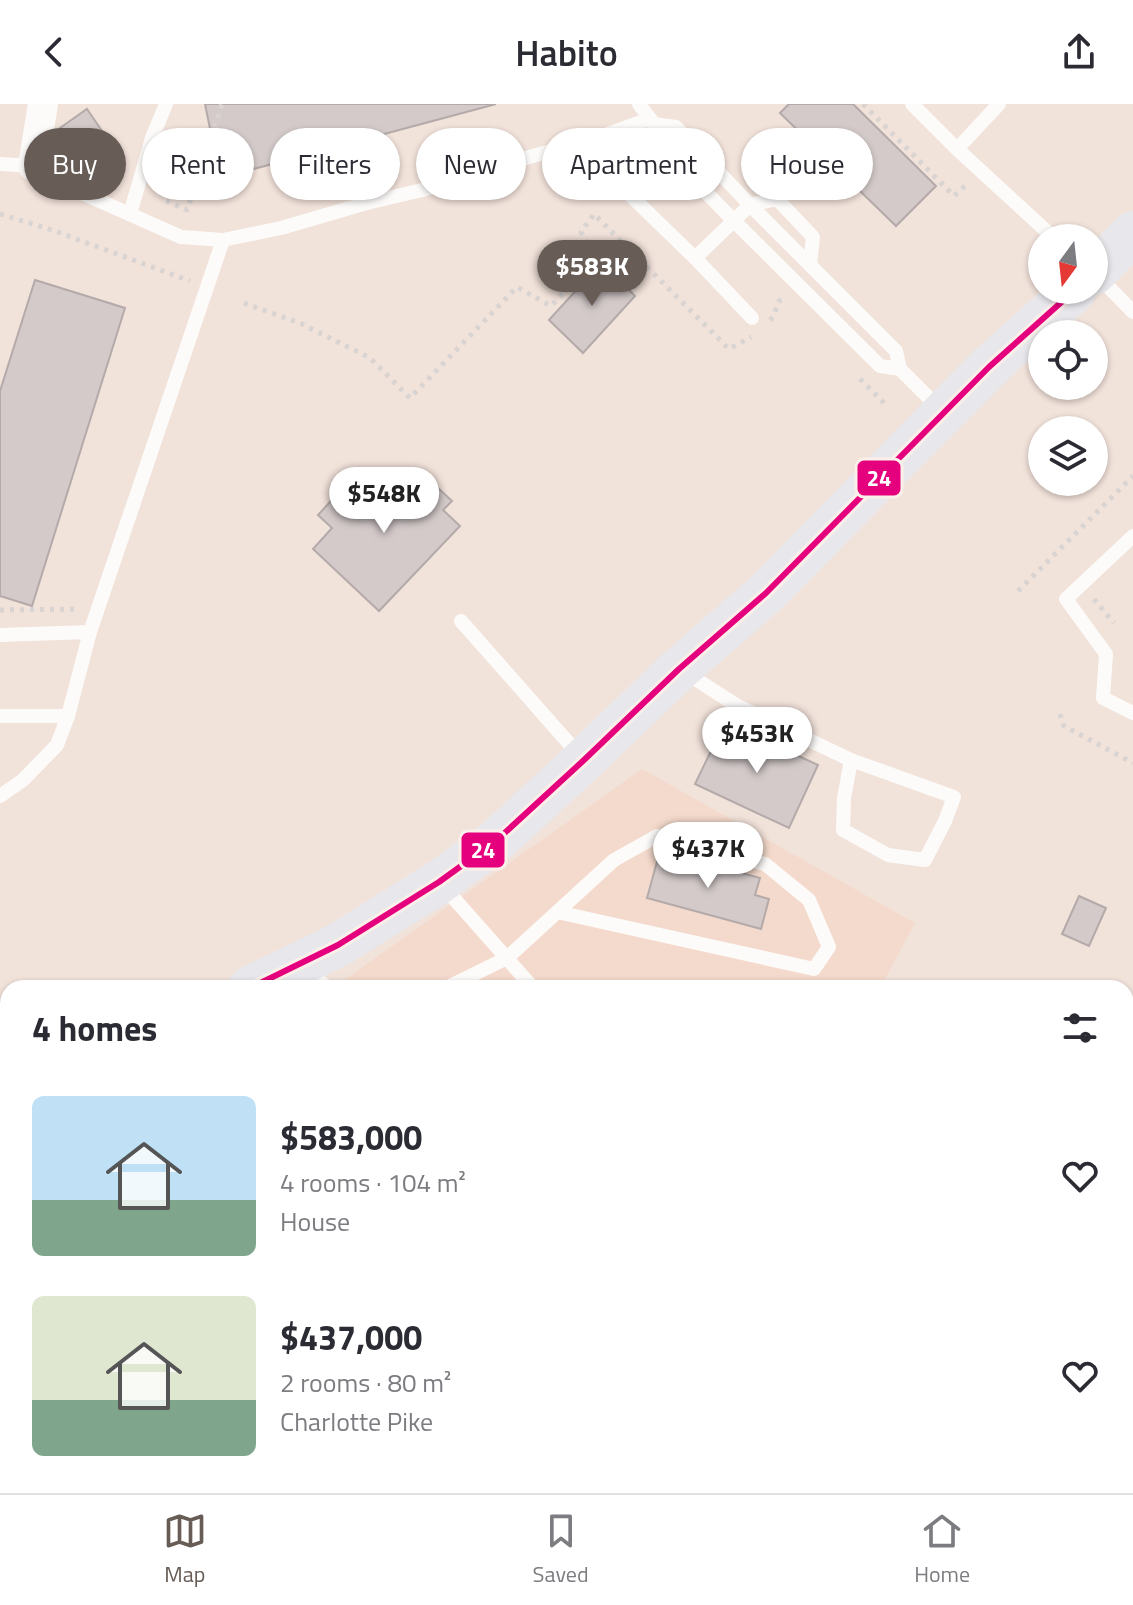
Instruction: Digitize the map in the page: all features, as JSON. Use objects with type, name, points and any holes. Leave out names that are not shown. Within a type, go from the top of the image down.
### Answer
[{"type":"main road","points":[[1108,258],[1133,233]]},
{"type":"main road","points":[[313,977],[338,945],[439,882],[497,840],[679,669],[766,593],[989,367],[1059,304]]},
{"type":"street","points":[[39,128],[43,104]]},
{"type":"lane","points":[[130,214],[152,138],[166,104]]},
{"type":"lane","points":[[639,104],[651,122],[657,142],[734,221],[880,366],[900,369]]},
{"type":"lane","points":[[912,104],[1039,224]]},
{"type":"lane","points":[[957,149],[999,104]]},
{"type":"lane","points":[[98,200],[181,237],[223,240],[281,228],[422,190],[651,122],[676,127],[896,351],[900,369],[944,412]]},
{"type":"lane","points":[[0,164],[24,165]]},
{"type":"lane","points":[[695,258],[750,205],[777,199],[813,237],[810,265]]},
{"type":"lane","points":[[635,200],[758,322]]},
{"type":"lane","points":[[0,796],[23,780],[57,745],[68,716],[90,632],[223,240]]},
{"type":"lane","points":[[1108,286],[1133,312]]},
{"type":"lane","points":[[1133,536],[1066,599],[1106,654],[1103,698],[1133,713]]},
{"type":"lane","points":[[461,621],[584,760]]},
{"type":"lane","points":[[0,635],[90,632]]},
{"type":"lane","points":[[679,669],[736,705],[851,760],[954,797],[925,860],[888,855],[843,830],[844,798],[851,760]]},
{"type":"lane","points":[[0,716],[68,716]]},
{"type":"lane","points":[[462,980],[507,958],[557,912],[614,860],[657,836],[765,864],[809,900],[829,947],[814,969],[557,912]]},
{"type":"lane","points":[[439,882],[526,980]]},
{"type":"path","points":[[166,201],[187,210],[222,104]]},
{"type":"path","points":[[863,104],[954,196],[970,181]]},
{"type":"path","points":[[0,214],[199,284]]},
{"type":"path","points":[[244,303],[302,324],[370,358],[410,398],[517,287],[551,306],[596,259],[581,232],[594,214],[729,349],[754,336]]},
{"type":"path","points":[[758,322],[773,317],[779,301],[783,300],[793,310]]},
{"type":"path","points":[[854,372],[884,403]]},
{"type":"path","points":[[1018,591],[1133,476]]},
{"type":"path","points":[[1090,594],[1114,623]]},
{"type":"path","points":[[0,610],[86,609]]},
{"type":"path","points":[[1060,714],[1064,726],[1133,763]]},
{"type":"shaded area","points":[[642,769],[915,923],[884,980],[344,980]]},
{"type":"building","points":[[205,104],[496,104],[400,130],[270,128],[270,165],[254,169],[254,128],[210,128]]},
{"type":"building","points":[[789,104],[853,104],[936,186],[896,226],[869,200],[873,200],[873,128],[795,128],[780,113]]},
{"type":"building","points":[[87,109],[100,128],[60,128]]},
{"type":"building","points":[[602,262],[635,296],[583,353],[549,320]]},
{"type":"building","points":[[35,280],[125,308],[32,606],[0,596],[0,391]]},
{"type":"building","points":[[424,475],[452,501],[443,510],[460,526],[379,611],[313,549],[332,528],[318,515],[353,477],[369,492],[384,476],[405,495]]},
{"type":"building","points":[[725,722],[818,765],[789,828],[695,784]]},
{"type":"building","points":[[660,851],[760,878],[755,895],[769,899],[761,929],[647,898]]},
{"type":"building","points":[[1079,896],[1106,908],[1089,946],[1062,934]]},
{"type":"transit line","name":"24","points":[[266,980],[338,945],[439,882],[497,840],[679,669],[766,593],[989,367],[1059,304]]}]
